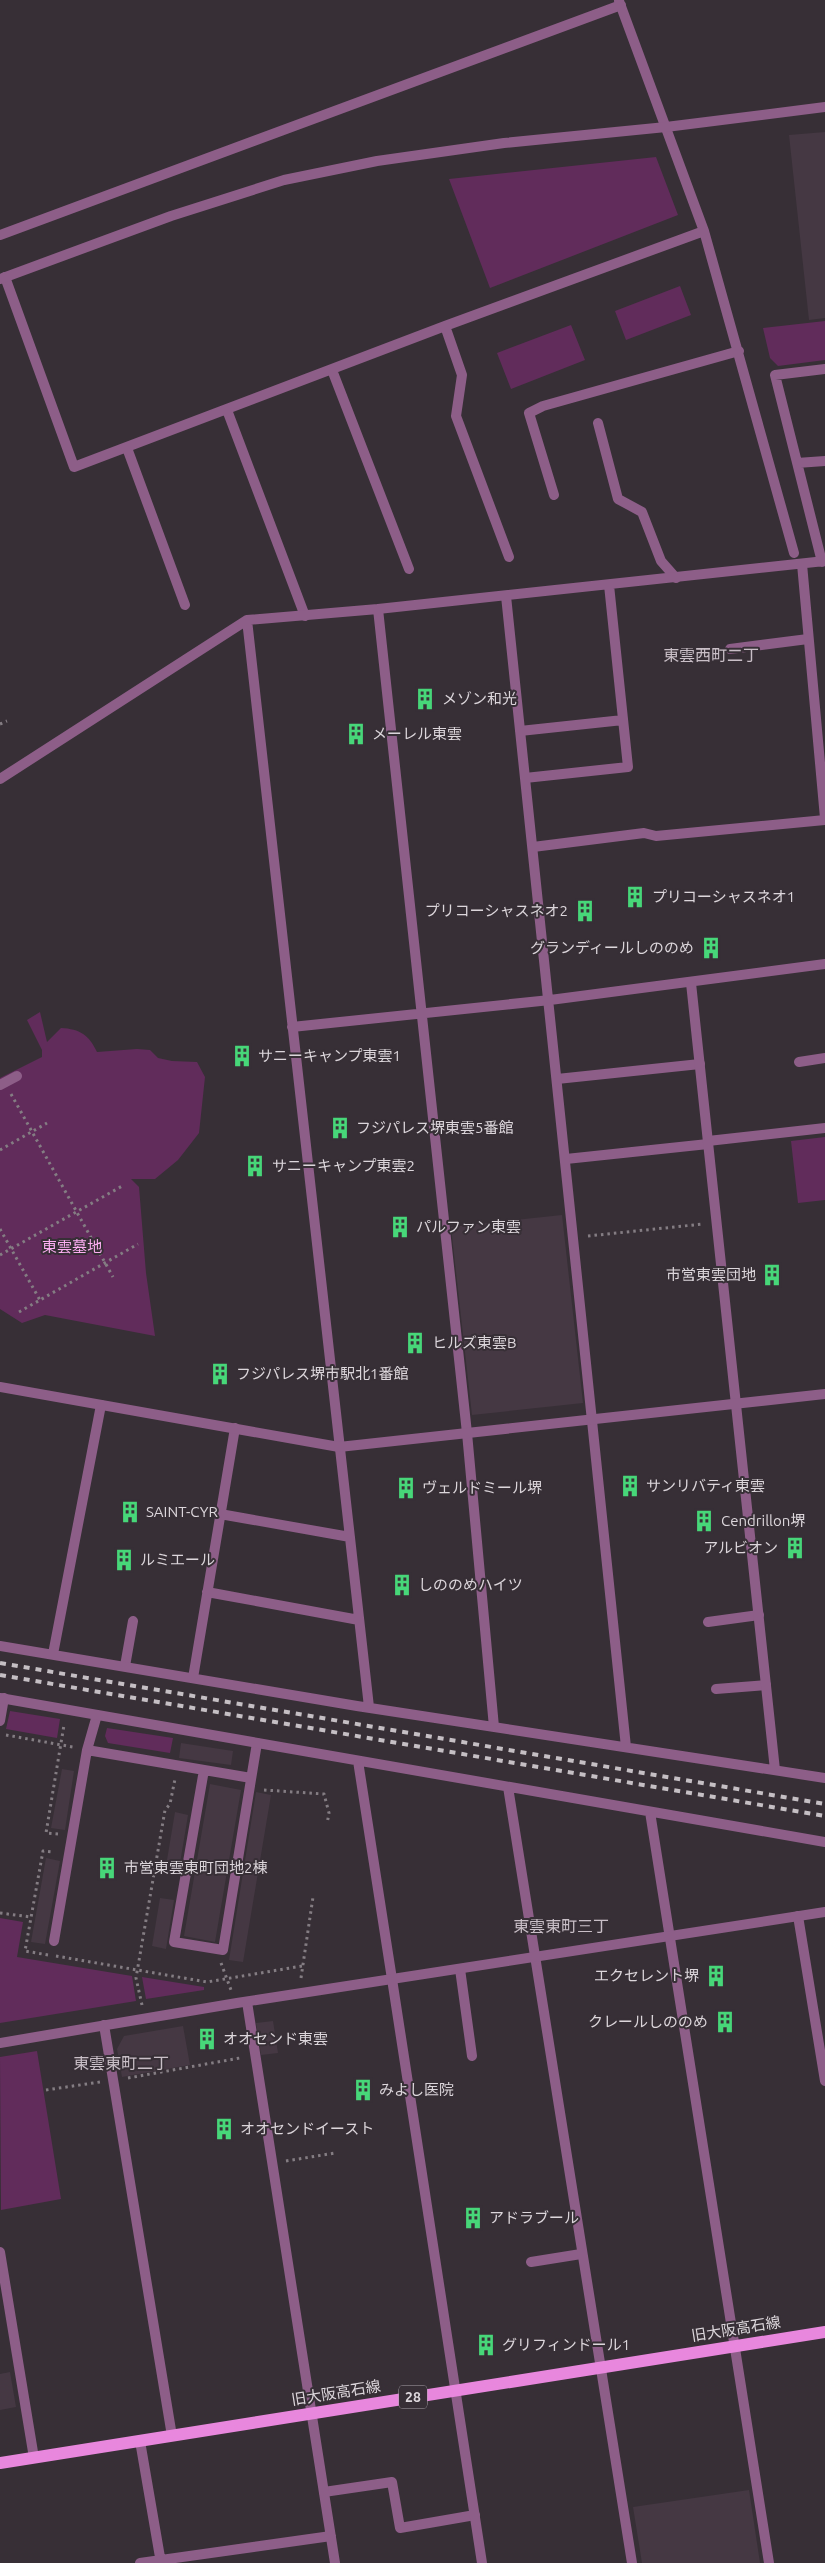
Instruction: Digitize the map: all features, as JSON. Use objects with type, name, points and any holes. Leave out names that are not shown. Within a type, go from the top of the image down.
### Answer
[{"type":"main road","name":"旧大阪高石線","points":[[0,2463],[825,2332]]},
{"type":"street","points":[[0,235],[620,3],[704,232],[739,351],[794,553]]},
{"type":"street","points":[[704,232],[445,326],[74,467],[3,278],[171,216],[284,180],[377,161],[504,143],[666,127],[825,108]]},
{"type":"street","points":[[445,326],[462,375],[456,416],[509,557]]},
{"type":"street","points":[[554,495],[529,413],[543,406],[739,351]]},
{"type":"street","points":[[0,779],[247,620],[378,610],[823,562],[775,375],[825,369]]},
{"type":"street","points":[[332,370],[409,569]]},
{"type":"street","points":[[227,410],[305,616]]},
{"type":"street","points":[[598,422],[618,499],[642,512],[660,561],[676,578]]},
{"type":"street","points":[[127,448],[185,605]]},
{"type":"street","points":[[797,463],[825,460]]},
{"type":"street","points":[[533,847],[644,833],[656,836],[825,819],[802,564]]},
{"type":"street","points":[[526,778],[628,768],[609,585]]},
{"type":"street","points":[[506,596],[550,1000],[626,1747]]},
{"type":"street","points":[[378,610],[467,1433],[494,1727]]},
{"type":"street","points":[[247,620],[369,1707]]},
{"type":"street","points":[[730,649],[808,640]]},
{"type":"street","points":[[520,731],[623,720]]},
{"type":"street","points":[[292,1027],[550,1000],[825,964]]},
{"type":"street","points":[[691,983],[776,1770]]},
{"type":"street","points":[[799,1062],[825,1058]]},
{"type":"street","points":[[558,1079],[700,1064]]},
{"type":"street","points":[[2,1084],[17,1076]]},
{"type":"street","points":[[566,1159],[825,1128]]},
{"type":"street","points":[[0,1387],[339,1447],[825,1394]]},
{"type":"street","points":[[54,1654],[101,1405]]},
{"type":"street","points":[[193,1678],[235,1428]]},
{"type":"street","points":[[220,1514],[350,1537]]},
{"type":"street","points":[[208,1592],[359,1620]]},
{"type":"street","points":[[708,1622],[759,1615]]},
{"type":"street","points":[[125,1666],[133,1621]]},
{"type":"street","points":[[0,1646],[369,1707],[825,1778]]},
{"type":"street","points":[[716,1689],[766,1685]]},
{"type":"street","points":[[0,1721],[2,1698],[825,1842]]},
{"type":"street","points":[[54,1941],[87,1750],[97,1715]]},
{"type":"street","points":[[204,1770],[174,1942],[223,1950],[256,1743]]},
{"type":"street","points":[[87,1750],[251,1778]]},
{"type":"street","points":[[358,1760],[482,2563]]},
{"type":"street","points":[[508,1787],[581,2254],[632,2563]]},
{"type":"street","points":[[650,1812],[768,2563]]},
{"type":"street","points":[[0,2043],[144,2018],[825,1912]]},
{"type":"street","points":[[798,1916],[825,2082]]},
{"type":"street","points":[[460,1969],[472,2056]]},
{"type":"street","points":[[242,2003],[256,2055],[335,2563]]},
{"type":"street","points":[[104,2025],[172,2436]]},
{"type":"street","points":[[0,2252],[34,2458]]},
{"type":"street","points":[[531,2262],[581,2254]]},
{"type":"street","points":[[140,2441],[161,2561]]},
{"type":"street","points":[[324,2492],[392,2482],[400,2528],[475,2515]]},
{"type":"street","points":[[140,2563],[331,2536]]},
{"type":"path","points":[[0,724],[7,720]]},
{"type":"path","points":[[2,1084],[32,1132],[114,1277]]},
{"type":"path","points":[[0,1150],[47,1123]]},
{"type":"path","points":[[0,1255],[124,1185]]},
{"type":"path","points":[[574,1237],[716,1222]]},
{"type":"path","points":[[0,1229],[41,1301]]},
{"type":"path","points":[[19,1312],[138,1244]]},
{"type":"path","points":[[66,1709],[46,1832],[59,1835],[56,1853],[43,1851],[25,1951],[207,1982],[302,1966]]},
{"type":"path","points":[[0,1734],[87,1750]]},
{"type":"path","points":[[259,1790],[324,1794],[329,1813],[327,1824]]},
{"type":"path","points":[[144,2018],[136,1978],[165,1810]]},
{"type":"path","points":[[304,1993],[301,1974],[313,1897]]},
{"type":"path","points":[[0,1913],[30,1918]]},
{"type":"path","points":[[223,1950],[221,1964],[227,1979],[242,2003]]},
{"type":"path","points":[[46,2090],[256,2055]]},
{"type":"path","points":[[273,2163],[336,2153]]},
{"type":"shaded area","points":[[825,132],[825,318],[809,320],[789,135]]},
{"type":"shaded area","points":[[562,1215],[583,1403],[472,1415],[451,1227]]},
{"type":"shaded area","points":[[181,1743],[233,1751],[231,1765],[179,1758]]},
{"type":"shaded area","points":[[62,1769],[74,1771],[65,1830],[51,1828]]},
{"type":"shaded area","points":[[210,1784],[241,1790],[215,1942],[184,1936]]},
{"type":"shaded area","points":[[256,1792],[271,1795],[243,1962],[229,1960]]},
{"type":"shaded area","points":[[175,1812],[188,1815],[179,1869],[166,1866]]},
{"type":"shaded area","points":[[46,1858],[60,1861],[45,1944],[31,1942]]},
{"type":"shaded area","points":[[160,1898],[174,1900],[166,1949],[152,1946]]},
{"type":"shaded area","points":[[273,2021],[278,2053],[261,2055],[256,2023]]},
{"type":"shaded area","points":[[183,2026],[190,2065],[122,2077],[117,2049],[124,2036]]},
{"type":"shaded area","points":[[10,2372],[16,2407],[0,2410],[0,2374]]},
{"type":"shaded area","points":[[749,2490],[760,2563],[642,2563],[633,2507]]},
{"type":"green space","points":[[656,157],[678,215],[490,288],[449,179]]},
{"type":"green space","points":[[680,286],[691,315],[626,340],[615,311]]},
{"type":"green space","points":[[825,321],[825,360],[778,366],[770,358],[763,328]]},
{"type":"green space","points":[[571,325],[585,360],[511,389],[497,353]]},
{"type":"green space","name":"東雲墓地","points":[[40,1012],[47,1042],[61,1028],[74,1030],[87,1037],[97,1052],[150,1050],[158,1058],[172,1061],[197,1062],[205,1077],[199,1133],[178,1160],[155,1179],[131,1179],[139,1187],[146,1273],[155,1336],[45,1315],[22,1323],[0,1309],[0,1078],[42,1057],[42,1050],[27,1020]]},
{"type":"green space","points":[[825,1137],[825,1200],[798,1203],[791,1141]]},
{"type":"green space","points":[[10,1711],[60,1719],[57,1738],[6,1729]]},
{"type":"green space","points":[[107,1728],[173,1738],[170,1753],[108,1743],[105,1736]]},
{"type":"green space","points":[[0,1918],[23,1922],[17,1957],[132,1976],[136,2001],[0,2023]]},
{"type":"green space","points":[[142,1977],[204,1987],[204,1990],[146,1999]]},
{"type":"green space","points":[[37,2051],[61,2199],[1,2210],[0,2057]]},
{"type":"railway","points":[[0,1663],[825,1804]]},
{"type":"railway","points":[[0,1675],[825,1816]]},
{"type":"place","name":"メゾン和光","points":[[425,699]]},
{"type":"place","name":"メーレル東雲","points":[[356,734]]},
{"type":"place","name":"プリコーシャスネオ1","points":[[635,897]]},
{"type":"place","name":"プリコーシャスネオ2","points":[[585,911]]},
{"type":"place","name":"グランディールしののめ","points":[[711,948]]},
{"type":"place","name":"サニーキャンプ東雲1","points":[[242,1056]]},
{"type":"place","name":"フジパレス堺東雲5番館","points":[[340,1128]]},
{"type":"place","name":"サニーキャンプ東雲2","points":[[255,1166]]},
{"type":"place","name":"パルファン東雲","points":[[400,1227]]},
{"type":"place","name":"市営東雲団地","points":[[772,1275]]},
{"type":"place","name":"ヒルズ東雲B","points":[[415,1343]]},
{"type":"place","name":"フジパレス堺市駅北1番館","points":[[220,1374]]},
{"type":"place","name":"サンリバティ東雲","points":[[630,1486]]},
{"type":"place","name":"ヴェルドミール堺","points":[[406,1488]]},
{"type":"place","name":"SAINT-CYR","points":[[130,1512]]},
{"type":"place","name":"Cendrillon堺","points":[[704,1521]]},
{"type":"place","name":"アルビオン","points":[[795,1548]]},
{"type":"place","name":"ルミエール","points":[[124,1560]]},
{"type":"place","name":"しののめハイツ","points":[[402,1585]]},
{"type":"place","name":"市営東雲東町団地2棟","points":[[107,1868]]},
{"type":"place","name":"エクセレント堺","points":[[716,1976]]},
{"type":"place","name":"クレールしののめ","points":[[725,2022]]},
{"type":"place","name":"オオセンド東雲","points":[[207,2039]]},
{"type":"place","name":"みよし医院","points":[[363,2090]]},
{"type":"place","name":"オオセンドイースト","points":[[224,2129]]},
{"type":"place","name":"アドラブール","points":[[473,2218]]},
{"type":"place","name":"グリフィンドール1","points":[[486,2345]]},
{"type":"district","name":"東雲西町二丁","points":[[711,655]]},
{"type":"district","name":"東雲東町三丁","points":[[561,1926]]},
{"type":"district","name":"東雲東町二丁","points":[[121,2063]]}]
